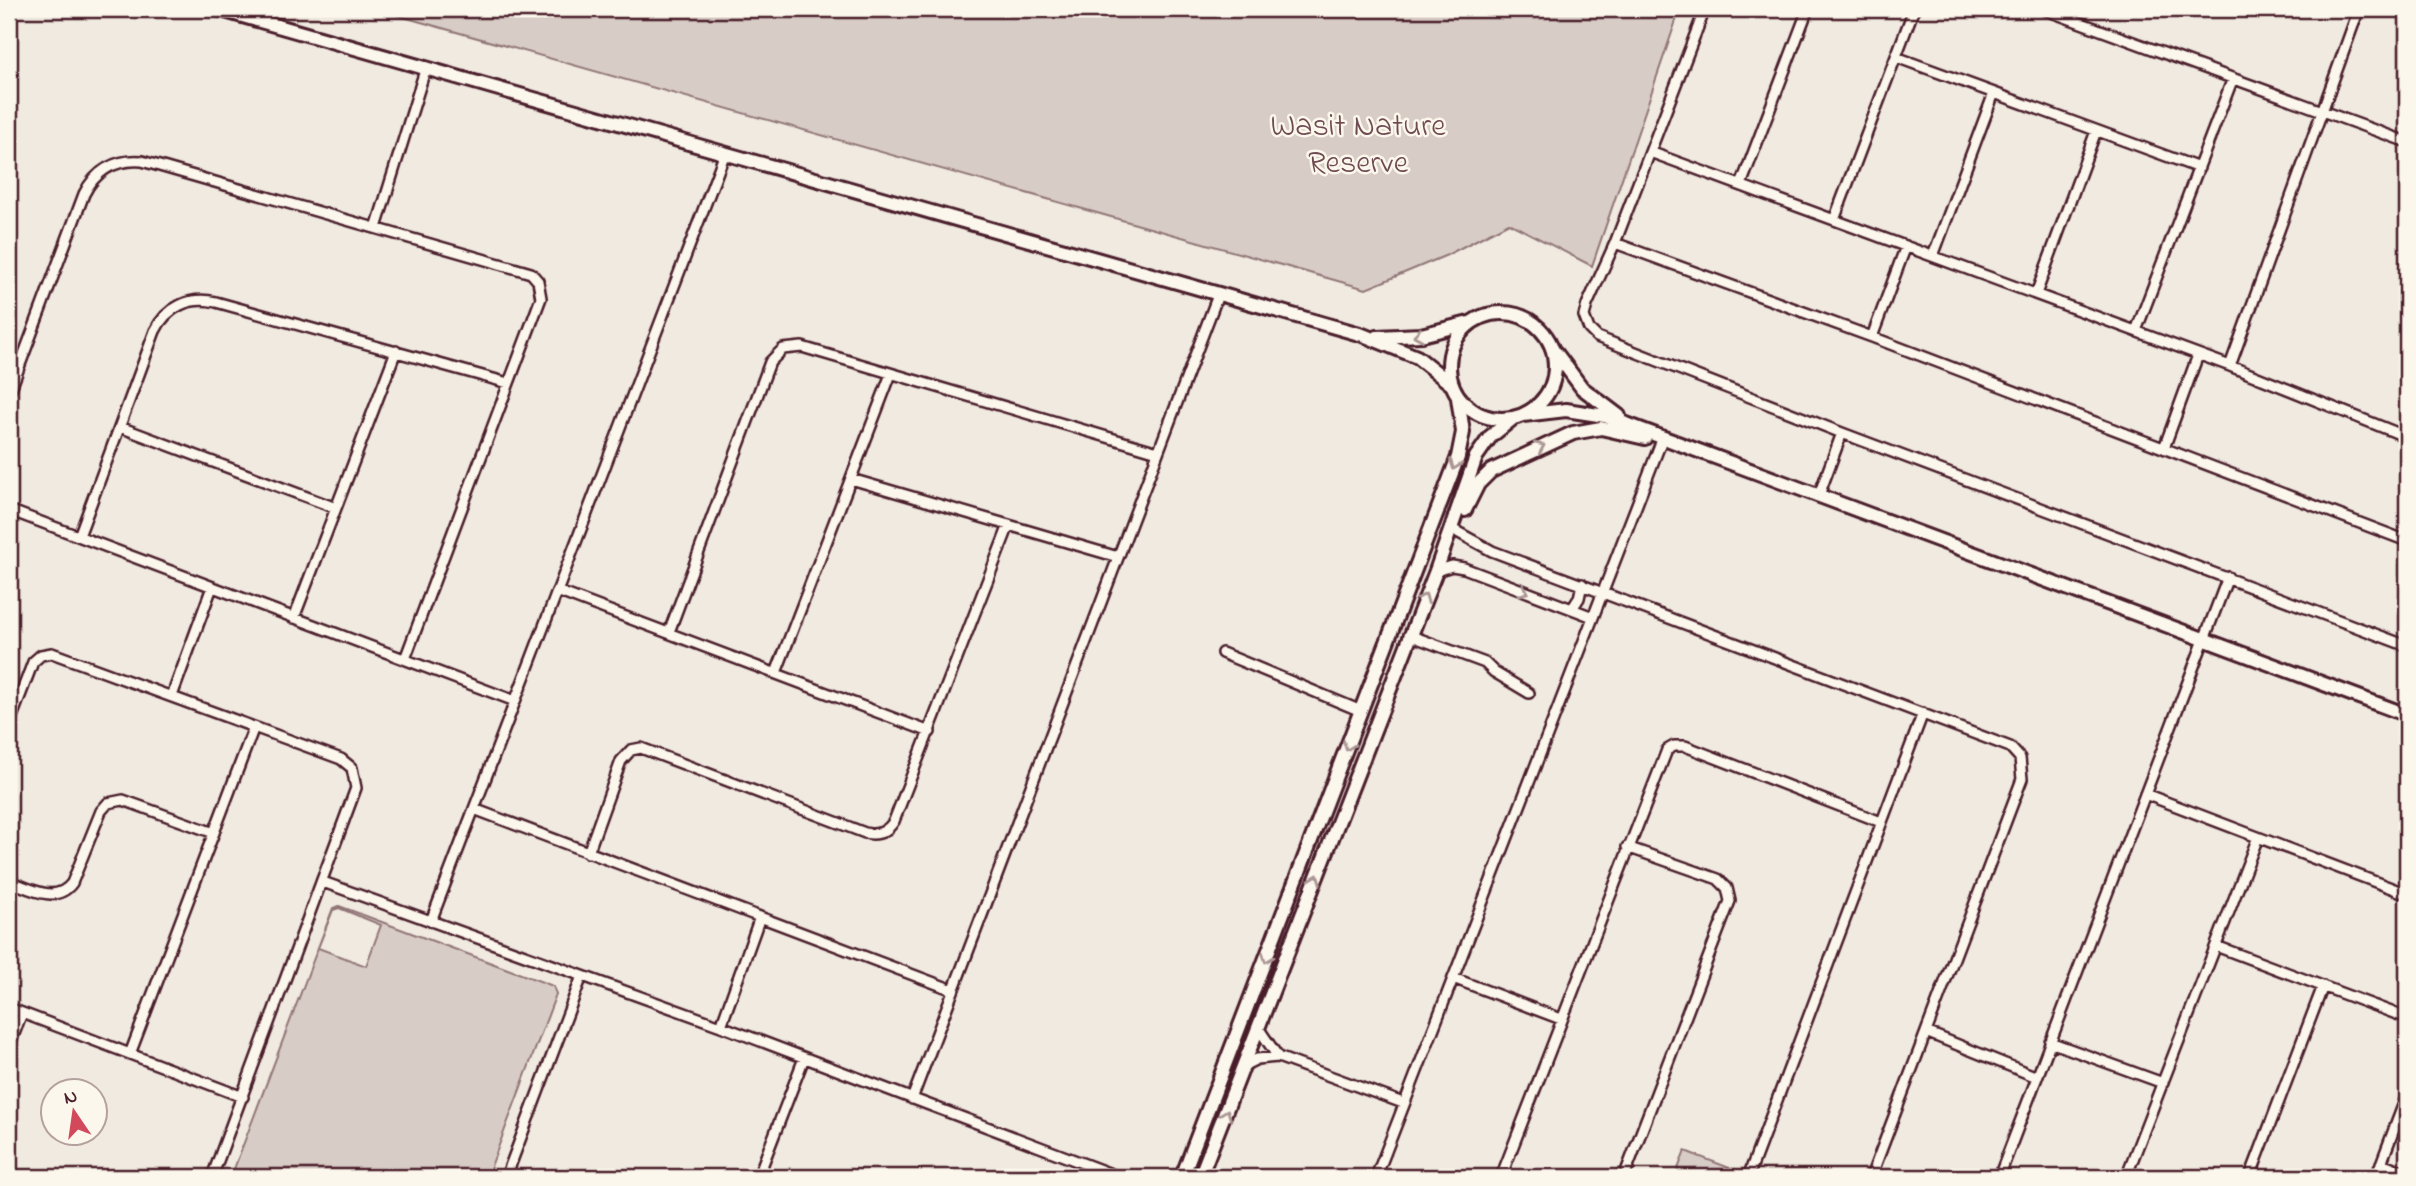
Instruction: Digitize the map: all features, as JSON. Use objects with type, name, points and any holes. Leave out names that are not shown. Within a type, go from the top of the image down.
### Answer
[{"type":"main road","points":[[218,9],[1363,335],[1416,357],[1451,384]]},
{"type":"main road","points":[[1363,335],[1411,337],[1490,314],[1517,315],[1540,329],[1582,388],[1637,428]]},
{"type":"main road","points":[[1182,1177],[1461,449],[1463,424],[1458,398],[1451,384],[1449,356],[1461,331],[1472,321]]},
{"type":"main road","points":[[1200,1177],[1436,571],[1480,450],[1517,417],[1534,409],[1551,388],[1555,375],[1552,348]]},
{"type":"main road","points":[[1458,398],[1482,416],[1517,417],[1586,412],[1637,428],[2407,715]]},
{"type":"main road","points":[[1453,525],[1466,509],[1478,484],[1491,471],[1573,433],[1601,428],[1641,438],[1662,437]]},
{"type":"main road","points":[[1385,697],[1387,674],[1396,644],[1388,639]]},
{"type":"street","points":[[1704,9],[1615,243],[1584,316],[1589,329],[1597,337],[1842,433],[2407,646]]},
{"type":"street","points":[[1741,186],[1808,9]]},
{"type":"street","points":[[1834,220],[1914,9]]},
{"type":"street","points":[[2043,9],[2407,142]]},
{"type":"street","points":[[2230,366],[2359,9]]},
{"type":"street","points":[[1896,57],[2199,168]]},
{"type":"street","points":[[376,228],[426,67]]},
{"type":"street","points":[[2136,331],[2233,78]]},
{"type":"street","points":[[1933,256],[1994,93]]},
{"type":"street","points":[[2036,294],[2096,131]]},
{"type":"street","points":[[1650,152],[2230,366],[2407,437]]},
{"type":"street","points":[[432,921],[725,153]]},
{"type":"street","points":[[9,394],[84,194],[95,177],[112,165],[142,161],[526,270],[535,276],[541,287],[541,298],[405,659]]},
{"type":"street","points":[[1615,243],[1872,337],[2407,541]]},
{"type":"street","points":[[1872,337],[1906,246]]},
{"type":"street","points":[[912,1098],[1218,295]]},
{"type":"street","points":[[79,536],[159,323],[172,309],[188,302],[216,302],[508,383]]},
{"type":"street","points":[[669,632],[773,357],[783,349],[795,346],[1158,452]]},
{"type":"street","points":[[294,618],[396,351]]},
{"type":"street","points":[[2164,448],[2198,355]]},
{"type":"street","points":[[776,673],[891,373]]},
{"type":"street","points":[[120,427],[336,508]]},
{"type":"street","points":[[1819,495],[1842,433]]},
{"type":"street","points":[[1376,1177],[1662,437]]},
{"type":"street","points":[[851,479],[1118,557]]},
{"type":"street","points":[[9,510],[515,701]]},
{"type":"street","points":[[1453,525],[1492,551],[2010,747],[2020,758],[2024,772],[1871,1177]]},
{"type":"street","points":[[588,853],[621,761],[631,750],[646,748],[865,833],[877,834],[887,830],[894,821],[930,732],[1009,526]]},
{"type":"street","points":[[1436,571],[1460,567],[1593,617]]},
{"type":"street","points":[[1999,1177],[2228,578]]},
{"type":"street","points":[[1572,609],[1579,598],[1582,584]]},
{"type":"street","points":[[172,696],[212,587]]},
{"type":"street","points":[[557,592],[930,732]]},
{"type":"street","points":[[1409,635],[1485,663],[1494,672],[1529,693]]},
{"type":"street","points":[[9,725],[33,662],[46,653],[57,654],[341,759],[356,774],[356,788],[323,882],[212,1177]]},
{"type":"street","points":[[1222,653],[1361,711]]},
{"type":"street","points":[[1748,1177],[1923,713]]},
{"type":"street","points":[[130,1054],[254,727]]},
{"type":"street","points":[[1501,1177],[1665,754],[1678,745],[1881,822]]},
{"type":"street","points":[[2145,794],[2407,894]]},
{"type":"street","points":[[9,881],[46,894],[58,894],[69,888],[101,811],[112,800],[123,800],[214,833]]},
{"type":"street","points":[[474,809],[953,990]]},
{"type":"street","points":[[2126,1177],[2258,837]]},
{"type":"street","points":[[1624,1177],[1730,901],[1727,888],[1718,879],[1628,847]]},
{"type":"street","points":[[323,882],[721,1026],[1119,1177]]},
{"type":"street","points":[[721,1026],[760,917]]},
{"type":"street","points":[[2216,946],[2407,1018]]},
{"type":"street","points":[[506,1177],[582,976]]},
{"type":"street","points":[[1453,978],[1561,1019]]},
{"type":"street","points":[[2250,1177],[2323,986]]},
{"type":"street","points":[[9,1008],[243,1097]]},
{"type":"street","points":[[9,1047],[22,1013]]},
{"type":"street","points":[[1258,1030],[1278,1057]]},
{"type":"street","points":[[1926,1032],[2037,1077]]},
{"type":"street","points":[[2050,1042],[2163,1083]]},
{"type":"street","points":[[1245,1065],[1264,1058],[1278,1057],[1403,1103]]},
{"type":"street","points":[[758,1177],[804,1058]]},
{"type":"street","points":[[2376,1177],[2407,1095]]},
{"type":"street","points":[[2381,1163],[2407,1173]]},
{"type":"green space","name":"Wasit Nature Reserve","points":[[375,9],[1680,9],[1592,266],[1509,223],[1447,255],[1366,289]]},
{"type":"green space","points":[[339,906],[553,986],[556,994],[487,1177],[231,1177],[333,908]],"holes":[[[339,908],[381,925],[366,966],[318,948],[333,910]]]},
{"type":"green space","points":[[1685,1151],[1735,1170],[1732,1177],[1685,1177],[1676,1174]]}]
